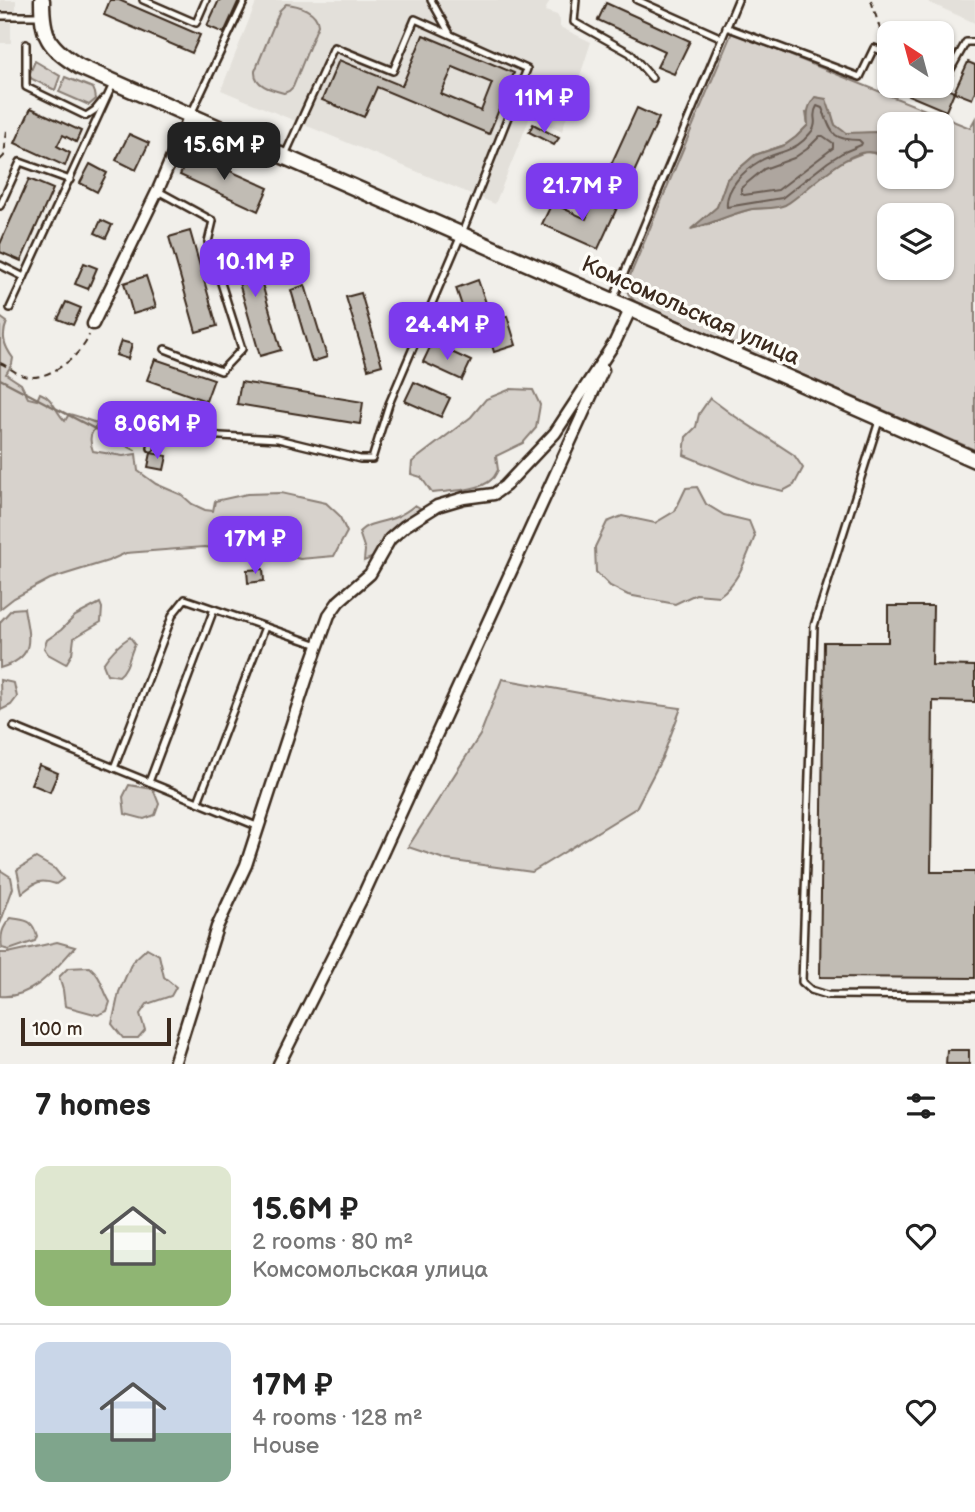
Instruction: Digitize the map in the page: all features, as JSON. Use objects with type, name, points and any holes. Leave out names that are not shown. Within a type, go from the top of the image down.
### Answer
[{"type":"main road","name":"Комсомольская улица","points":[[42,0],[43,28],[57,51],[112,86],[285,155],[975,460]]},
{"type":"street","points":[[93,324],[158,190],[190,115]]},
{"type":"street","points":[[279,1064],[361,900],[631,308]]},
{"type":"street","points":[[174,1064],[217,928],[246,864],[329,615],[339,601],[370,574],[390,538],[405,526],[437,506],[464,498],[494,494],[505,486],[555,433],[615,342]]},
{"type":"lane","points":[[143,0],[197,23],[206,0]]},
{"type":"lane","points":[[190,115],[245,0]]},
{"type":"lane","points":[[431,0],[450,34]]},
{"type":"lane","points":[[576,0],[574,22],[630,53],[652,78]]},
{"type":"lane","points":[[636,0],[722,38]]},
{"type":"lane","points":[[612,300],[738,0]]},
{"type":"lane","points":[[0,16],[42,16]]},
{"type":"lane","points":[[151,448],[154,429],[201,435],[278,439],[360,459],[372,458],[389,404],[462,233],[527,69],[415,19],[393,71],[334,47],[285,155]]},
{"type":"lane","points":[[726,27],[860,77],[874,48],[877,49]]},
{"type":"lane","points":[[954,63],[966,42],[975,42]]},
{"type":"lane","points":[[26,44],[26,86],[86,116],[95,110],[112,86]]},
{"type":"lane","points":[[10,308],[112,86]]},
{"type":"lane","points":[[0,206],[20,162],[70,180]]},
{"type":"lane","points":[[158,190],[212,221],[208,242],[242,349],[221,371],[165,349]]},
{"type":"lane","points":[[0,265],[24,277]]},
{"type":"lane","points":[[880,418],[814,626],[802,982],[811,990],[827,995],[975,996]]},
{"type":"lane","points":[[114,768],[173,614],[185,599],[318,645]]},
{"type":"lane","points":[[149,782],[214,609]]},
{"type":"lane","points":[[198,802],[265,626]]},
{"type":"lane","points":[[15,727],[259,827]]},
{"type":"path","points":[[871,0],[878,21]]},
{"type":"path","points":[[0,160],[4,156],[7,130]]},
{"type":"path","points":[[0,363],[23,376],[39,378],[67,362],[78,352],[88,340],[93,324]]},
{"type":"shaded area","points":[[0,0],[16,0],[16,11],[11,11],[11,43],[0,43]]},
{"type":"shaded area","points":[[257,0],[550,0],[545,11],[557,15],[560,27],[591,42],[562,131],[530,117],[495,204],[221,90]]},
{"type":"shaded area","points":[[926,0],[975,0],[975,23],[930,3]]},
{"type":"shaded area","points":[[286,4],[311,12],[318,25],[293,87],[284,93],[261,84],[255,71],[280,10]]},
{"type":"shaded area","points":[[732,32],[877,90],[877,98],[896,98],[930,112],[877,112],[877,132],[846,134],[835,125],[831,111],[806,113],[808,125],[796,137],[785,145],[755,155],[727,179],[717,207],[693,228],[751,209],[768,208],[845,160],[865,152],[877,155],[877,189],[954,189],[954,122],[970,128],[975,119],[975,450],[636,302],[627,289],[627,283]]},
{"type":"shaded area","points":[[35,61],[60,76],[55,90],[29,75]]},
{"type":"shaded area","points":[[65,77],[93,88],[96,99],[89,105],[59,92]]},
{"type":"shaded area","points":[[0,317],[7,322],[4,341],[13,358],[6,374],[21,384],[28,398],[37,400],[40,393],[45,395],[65,421],[69,414],[98,423],[91,436],[93,451],[123,456],[136,454],[138,471],[156,484],[182,495],[205,510],[213,511],[215,501],[247,494],[281,493],[326,503],[339,515],[347,532],[334,556],[300,559],[275,553],[204,547],[126,553],[50,579],[14,598],[0,609]]},
{"type":"shaded area","points":[[511,389],[533,390],[540,405],[536,428],[523,443],[496,456],[498,470],[493,478],[472,488],[432,493],[421,477],[411,474],[412,462],[471,417],[486,399]]},
{"type":"shaded area","points":[[710,398],[794,455],[803,468],[794,485],[783,491],[754,484],[684,455],[686,437],[696,427],[699,414]]},
{"type":"shaded area","points":[[697,487],[706,504],[724,515],[749,521],[755,536],[732,584],[719,596],[696,594],[675,604],[628,595],[610,586],[596,572],[595,547],[607,522],[622,516],[655,523],[675,511],[686,488]]},
{"type":"shaded area","points":[[415,505],[420,508],[414,515],[383,537],[376,556],[364,561],[365,550],[359,532],[371,524],[399,516]]},
{"type":"shaded area","points":[[100,603],[101,622],[74,638],[72,654],[66,664],[48,654],[44,648],[47,640],[75,616]]},
{"type":"shaded area","points":[[24,608],[28,645],[20,658],[0,668],[0,622],[12,609]]},
{"type":"shaded area","points":[[130,637],[135,644],[125,669],[119,676],[107,674],[103,664],[115,649]]},
{"type":"shaded area","points":[[502,679],[618,700],[681,708],[662,758],[636,808],[532,872],[447,860],[408,847],[480,735]]},
{"type":"shaded area","points":[[0,680],[14,683],[17,697],[11,705],[1,710]]},
{"type":"shaded area","points":[[129,785],[153,789],[159,804],[155,815],[144,819],[125,814],[123,797]]},
{"type":"shaded area","points":[[36,858],[55,869],[63,879],[56,884],[37,882],[22,893],[17,870]]},
{"type":"shaded area","points":[[0,870],[11,877],[13,888],[0,924]]},
{"type":"shaded area","points":[[11,918],[31,924],[37,936],[35,941],[9,950],[2,948],[2,932]]},
{"type":"shaded area","points":[[57,942],[75,947],[33,988],[12,996],[0,996],[0,953]]},
{"type":"shaded area","points":[[147,948],[159,955],[164,977],[176,987],[171,996],[147,1004],[140,1014],[145,1030],[138,1038],[123,1038],[112,1024],[119,992],[132,962]]},
{"type":"shaded area","points":[[90,967],[110,1002],[107,1011],[98,1015],[65,1006],[59,977],[68,968]]},
{"type":"water","points":[[815,97],[826,99],[835,125],[846,133],[877,132],[877,154],[865,152],[851,157],[785,205],[748,210],[691,229],[717,207],[727,179],[755,155],[785,145],[808,125],[810,104]]},
{"type":"building","points":[[110,0],[119,0],[200,35],[192,53],[104,15]]},
{"type":"building","points":[[219,0],[239,0],[224,33],[207,26]]},
{"type":"building","points":[[606,3],[690,41],[674,74],[657,67],[665,51],[598,20]]},
{"type":"building","points":[[423,35],[514,73],[489,134],[377,87],[364,117],[322,100],[339,60],[402,86]],"holes":[[[453,67],[492,83],[481,111],[441,94]]]},
{"type":"building","points":[[968,62],[975,65],[975,91],[972,99],[954,92]]},
{"type":"building","points":[[915,98],[951,98],[946,111]]},
{"type":"building","points":[[31,108],[81,131],[76,142],[63,135],[57,146],[70,153],[65,166],[15,143]]},
{"type":"building","points":[[637,108],[659,118],[631,179],[609,169]]},
{"type":"building","points":[[533,124],[559,138],[554,145],[529,132]]},
{"type":"building","points":[[129,134],[149,143],[136,170],[116,160]]},
{"type":"building","points":[[190,153],[268,188],[258,211],[180,175]]},
{"type":"building","points":[[90,164],[107,173],[97,192],[80,183]]},
{"type":"building","points":[[29,179],[53,189],[21,261],[0,252],[0,244]]},
{"type":"building","points":[[595,198],[617,208],[598,249],[542,224],[552,203],[586,219]]},
{"type":"building","points":[[101,220],[112,225],[106,238],[95,233]]},
{"type":"building","points":[[190,231],[217,326],[196,332],[169,237]]},
{"type":"building","points":[[250,242],[281,350],[260,356],[229,248]]},
{"type":"building","points":[[84,263],[97,268],[88,289],[75,284]]},
{"type":"building","points":[[146,276],[156,307],[133,314],[124,283]]},
{"type":"building","points":[[478,280],[492,320],[507,316],[516,345],[494,352],[481,310],[465,315],[456,288]]},
{"type":"building","points":[[305,285],[327,357],[312,362],[291,290]]},
{"type":"building","points":[[361,293],[382,365],[368,369],[346,297]]},
{"type":"building","points":[[66,302],[81,308],[73,325],[58,319]]},
{"type":"building","points":[[121,341],[132,344],[128,359],[116,355]]},
{"type":"building","points":[[432,343],[471,361],[462,380],[423,362]]},
{"type":"building","points":[[155,359],[214,379],[206,401],[147,380]]},
{"type":"building","points":[[241,382],[363,402],[360,424],[237,404]]},
{"type":"building","points":[[414,382],[450,398],[441,417],[405,401]]},
{"type":"building","points":[[151,453],[167,456],[164,470],[148,467]]},
{"type":"building","points":[[263,569],[264,581],[248,583],[247,570]]},
{"type":"building","points":[[888,606],[933,606],[932,665],[975,666],[975,702],[933,701],[931,872],[975,872],[975,978],[820,977],[824,642],[888,642]]},
{"type":"building","points":[[39,765],[58,773],[50,792],[31,784]]},
{"type":"building","points":[[947,1050],[969,1050],[969,1064],[946,1064]]},
{"type":"waterway","points":[[0,379],[135,450]]}]
